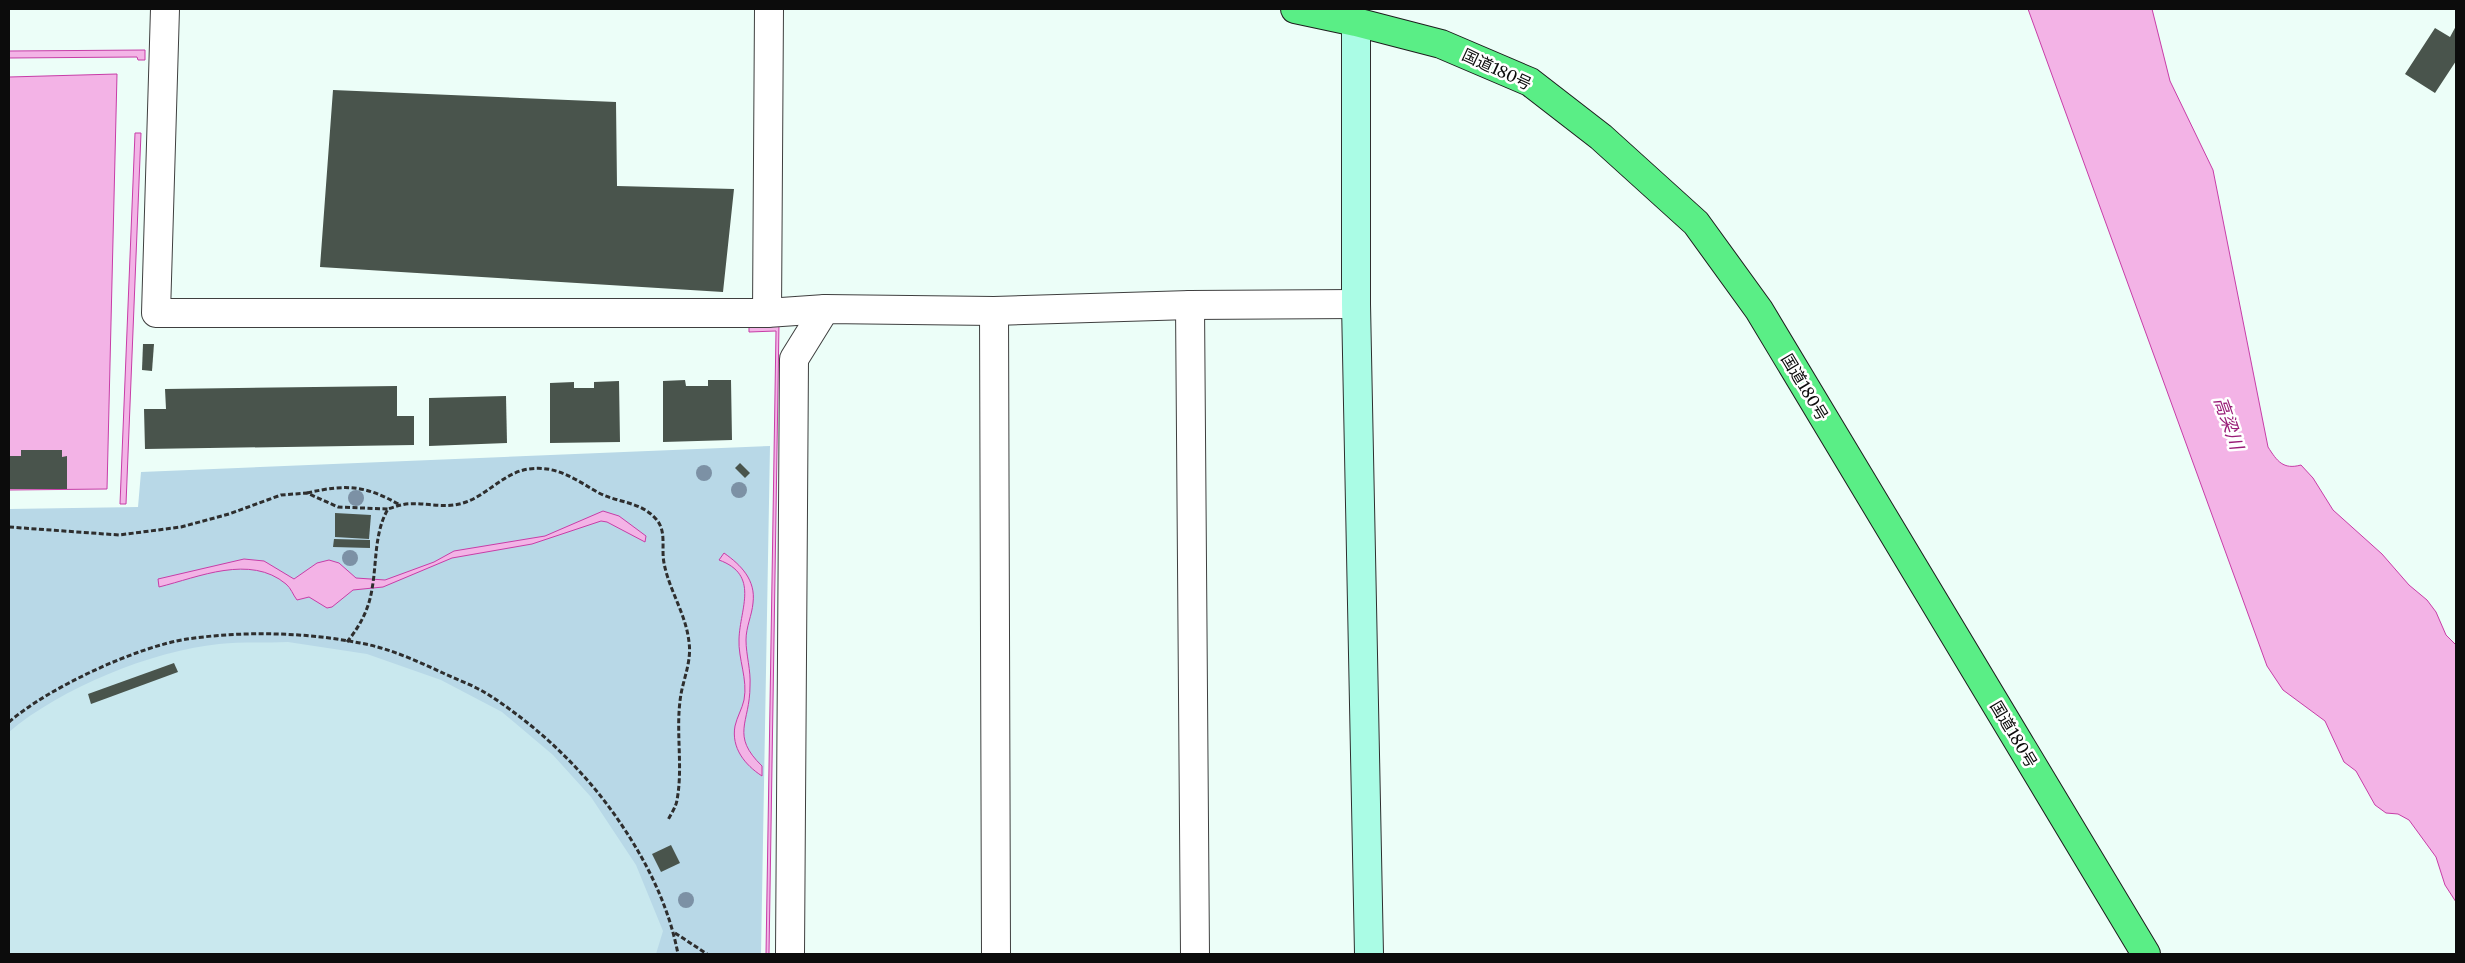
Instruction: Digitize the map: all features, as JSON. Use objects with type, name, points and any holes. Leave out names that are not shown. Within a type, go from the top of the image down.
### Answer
[{"type":"highway","name":"国道180号","points":[[1296,9],[1441,44],[1530,82],[1601,137],[1696,223],[1759,310],[2146,954]]},
{"type":"street","points":[[165,9],[156,313],[767,313],[825,308],[994,311],[1190,305],[1356,304]]},
{"type":"street","points":[[767,313],[770,9]]},
{"type":"street","points":[[1356,22],[1356,304],[1369,954]]},
{"type":"street","points":[[1190,305],[1195,954]]},
{"type":"street","points":[[790,954],[794,360],[825,308]]},
{"type":"street","points":[[994,311],[996,954]]},
{"type":"path","points":[[306,493],[338,507],[388,509],[401,505],[441,506],[463,503],[515,472],[532,468],[556,470],[576,478],[611,499],[630,502],[644,508],[657,520],[663,534],[664,563],[689,642],[688,667],[680,700],[678,749],[680,778],[677,802],[668,820]]},
{"type":"path","points":[[9,527],[119,535],[181,527],[229,514],[281,496],[332,487],[360,488],[378,492],[401,505]]},
{"type":"path","points":[[348,642],[357,629],[372,591],[377,542],[382,518],[388,509]]},
{"type":"path","points":[[9,722],[25,708],[78,679],[124,658],[186,639],[259,635],[303,636],[360,643],[409,658],[488,694],[537,732],[575,766],[607,803],[644,857],[674,932],[678,954]]},
{"type":"path","points":[[674,932],[707,954]]},
{"type":"shaded area","points":[[770,446],[761,954],[9,954],[9,509],[138,507],[141,472]]},
{"type":"shaded area","points":[[288,642],[367,654],[441,680],[502,712],[553,755],[591,797],[636,865],[663,931],[656,954],[9,954],[9,732],[54,701],[108,674],[136,663],[193,648],[219,644]]},
{"type":"water","name":"高梁川","points":[[2028,9],[2152,9],[2170,81],[2213,170],[2268,447],[2281,463],[2290,466],[2301,465],[2313,478],[2333,510],[2382,554],[2409,585],[2427,600],[2436,612],[2446,635],[2456,645],[2456,902],[2445,885],[2436,857],[2409,820],[2398,814],[2386,813],[2375,805],[2356,771],[2344,762],[2325,721],[2283,690],[2267,666]]},
{"type":"water","points":[[145,50],[145,60],[138,60],[137,57],[9,58],[9,51]]},
{"type":"water","points":[[117,74],[107,489],[9,490],[9,77]]},
{"type":"water","points":[[135,133],[141,133],[126,504],[120,504]]},
{"type":"water","points":[[779,324],[769,954],[766,954],[776,331],[749,332],[749,327]]},
{"type":"water","points":[[603,511],[619,516],[646,536],[645,542],[607,522],[601,521],[532,544],[452,558],[383,587],[353,590],[332,607],[327,608],[309,597],[297,600],[286,584],[272,575],[257,570],[224,570],[159,587],[158,579],[244,559],[264,561],[294,579],[317,563],[329,560],[339,563],[356,578],[385,580],[434,562],[454,551],[545,536]]},
{"type":"water","points":[[724,553],[746,574],[752,587],[753,603],[746,640],[750,680],[744,737],[752,755],[762,766],[762,776],[745,761],[735,742],[735,726],[745,692],[739,639],[745,594],[744,583],[740,574],[732,566],[719,560]]},
{"type":"building","points":[[2456,26],[2456,61],[2435,93],[2405,74],[2435,28],[2450,37]]},
{"type":"building","points":[[333,90],[616,102],[617,186],[734,189],[723,292],[320,267]]},
{"type":"building","points":[[143,344],[154,344],[152,371],[142,370]]},
{"type":"building","points":[[685,380],[686,386],[708,386],[708,380],[731,380],[732,440],[663,442],[663,381]]},
{"type":"building","points":[[619,381],[620,442],[550,443],[550,383],[574,382],[574,388],[594,388],[594,382]]},
{"type":"building","points":[[397,386],[397,416],[414,416],[414,445],[145,449],[144,409],[166,409],[165,389]]},
{"type":"building","points":[[506,396],[507,443],[429,446],[429,398]]},
{"type":"building","points":[[21,450],[62,450],[62,457],[67,456],[67,489],[9,489],[9,456],[21,456]]},
{"type":"building","points":[[740,463],[750,473],[745,478],[735,468]]},
{"type":"building","points":[[335,513],[371,515],[369,539],[335,537]]},
{"type":"building","points":[[334,539],[370,540],[370,548],[333,547]]},
{"type":"building","points":[[174,663],[178,672],[91,704],[88,694]]},
{"type":"building","points":[[671,845],[680,863],[661,872],[652,854]]}]
